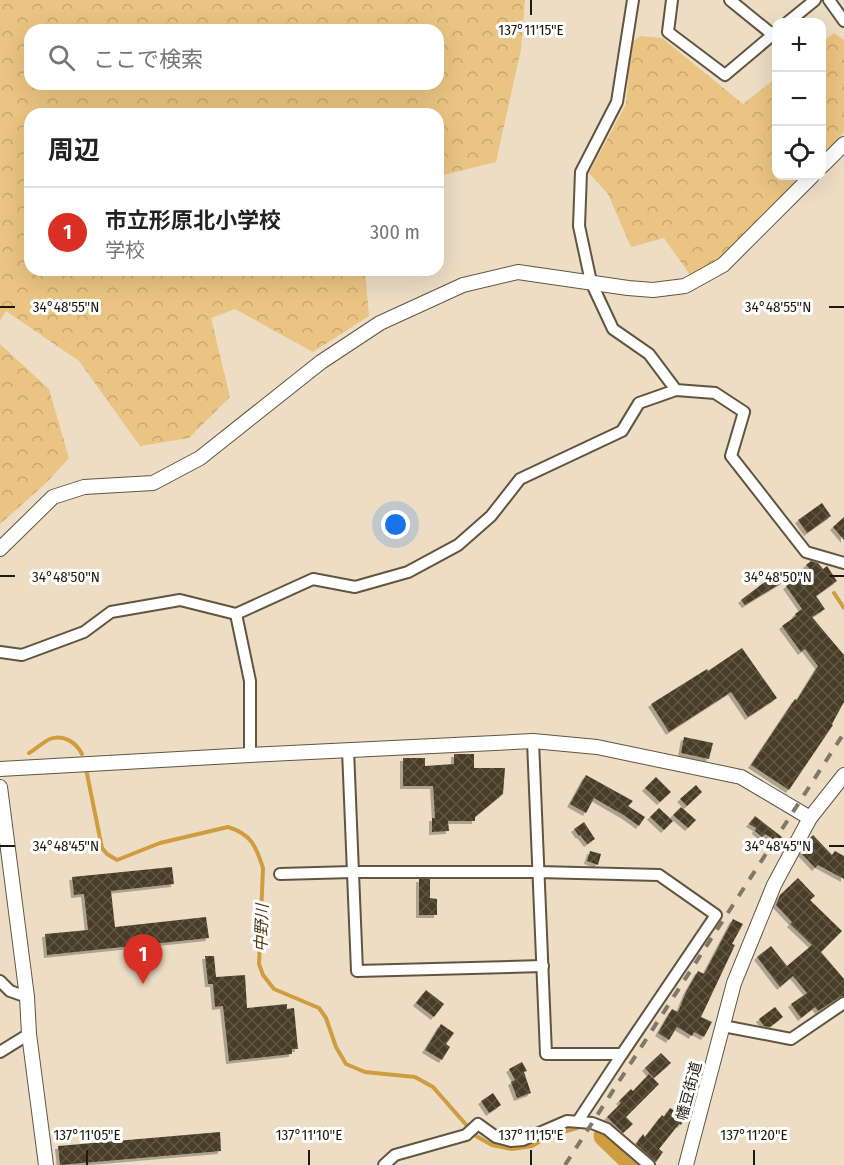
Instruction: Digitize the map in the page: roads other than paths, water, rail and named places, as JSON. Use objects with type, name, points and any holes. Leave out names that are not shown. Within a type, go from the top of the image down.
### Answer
[{"type":"street","points":[[633,0],[617,102],[581,172],[579,226],[591,282],[613,329],[649,354],[676,390]]},
{"type":"street","points":[[672,0],[668,32],[725,75],[772,36]]},
{"type":"street","points":[[730,0],[772,32]]},
{"type":"street","points":[[793,18],[815,0]]},
{"type":"street","points":[[829,0],[844,21]]},
{"type":"street","points":[[826,162],[844,144]]},
{"type":"street","points":[[0,549],[53,497],[84,487],[153,483],[200,458],[331,356],[380,323],[463,285],[518,272],[628,288],[653,290],[685,286],[723,265],[808,180]]},
{"type":"street","points":[[0,652],[22,655],[84,632],[111,612],[180,600],[236,614],[313,579],[355,587],[408,572],[458,545],[491,516],[520,479],[622,431],[639,403],[676,390],[715,393],[744,411],[731,456],[806,552],[844,563]]},
{"type":"street","points":[[236,614],[250,681],[250,755]]},
{"type":"street","points":[[0,769],[533,741],[597,747],[741,777],[810,818]]},
{"type":"street","points":[[533,741],[546,1054],[622,1054]]},
{"type":"street","points":[[348,750],[357,971],[543,966]]},
{"type":"street","name":"幡豆街道","points":[[686,1165],[734,983],[774,885],[810,818],[844,775]]},
{"type":"street","points":[[0,787],[46,1165]]},
{"type":"street","points":[[280,874],[538,872],[659,875],[716,915],[578,1121]]},
{"type":"street","points":[[0,981],[10,992],[27,997]]},
{"type":"street","points":[[723,1026],[791,1039],[844,1003]]},
{"type":"street","points":[[0,1052],[29,1034]]},
{"type":"street","points":[[384,1165],[395,1155],[466,1135],[478,1124],[496,1137],[511,1141],[523,1140],[567,1121],[592,1123],[607,1129],[649,1165]]},
{"type":"waterway","points":[[834,593],[844,608]]},
{"type":"waterway","name":"中野川","points":[[29,753],[47,740],[64,738],[73,743],[82,754]]},
{"type":"waterway","name":"中野川","points":[[86,769],[102,848],[117,860],[160,843],[228,827],[242,833],[252,842],[263,868],[259,964],[263,975],[274,989],[319,1008],[326,1018],[336,1047],[346,1064],[365,1072],[415,1077],[433,1087],[476,1136],[492,1145],[512,1149],[532,1146],[549,1136],[577,1128]]},
{"type":"waterway","name":"中野川","points":[[604,1136],[634,1165]]},
{"type":"railway","points":[[565,1165],[844,733]]},
{"type":"place","name":"市立形原北小学校","points":[[143,984]]}]
